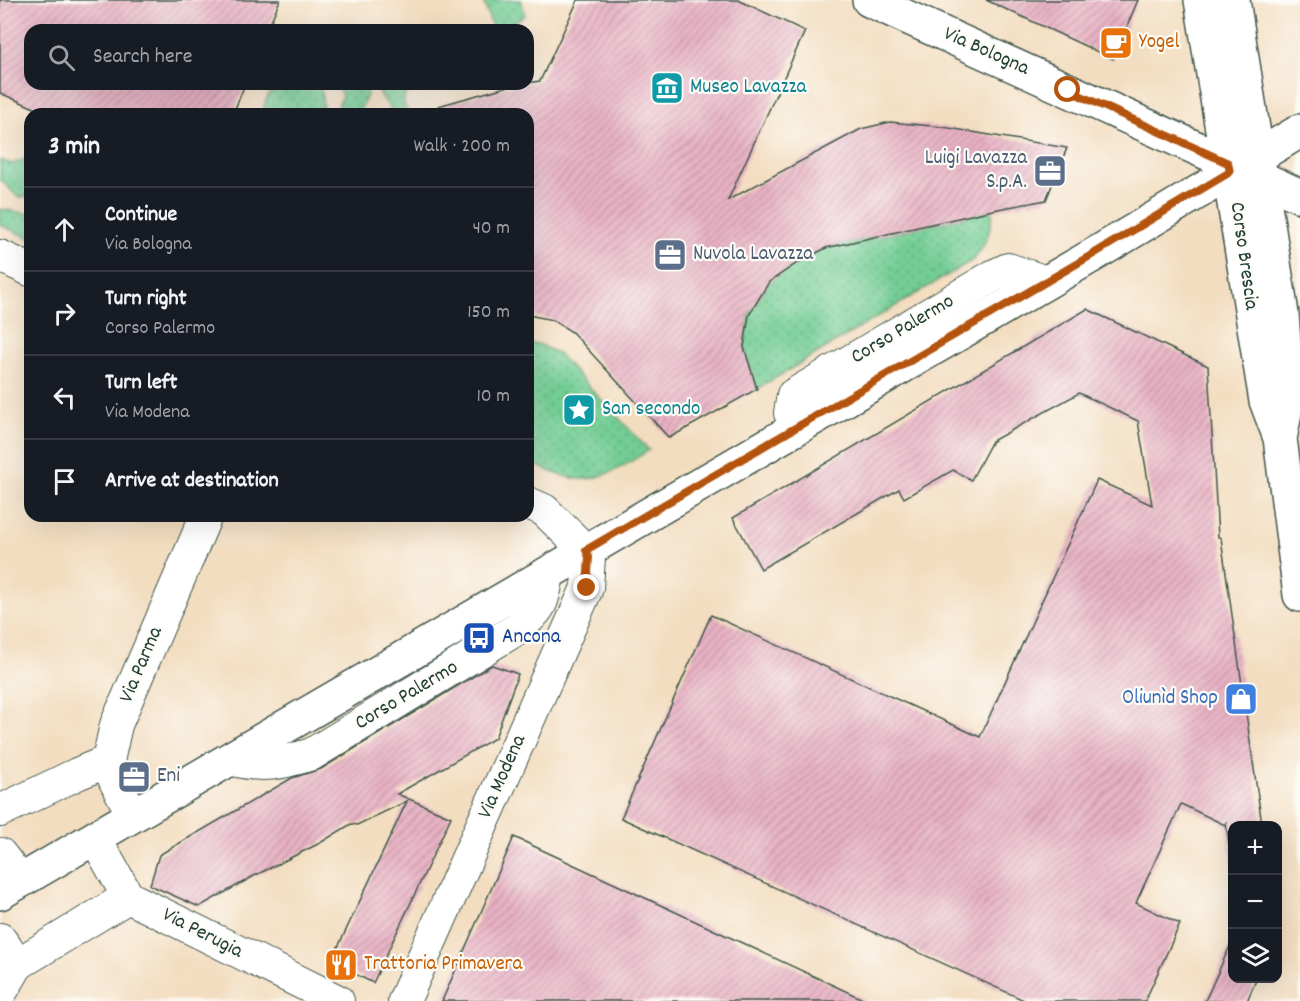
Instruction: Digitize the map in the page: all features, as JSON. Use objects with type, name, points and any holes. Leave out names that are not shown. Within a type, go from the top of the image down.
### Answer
[{"type":"main road","name":"Via Bologna","points":[[868,0],[1243,167],[1300,196]]},
{"type":"main road","name":"Corso Brescia","points":[[1201,0],[1284,332],[1288,397],[1280,438],[1300,595]]},
{"type":"main road","name":"Corso Brescia","points":[[1233,0],[1243,167]]},
{"type":"main road","name":"Corso Palermo","points":[[11,887],[1243,167],[1300,131]]},
{"type":"street","points":[[0,256],[24,267]]},
{"type":"street","points":[[534,506],[544,510],[586,550]]},
{"type":"street","name":"Via Parma","points":[[108,761],[116,725],[203,522]]},
{"type":"street","name":"Via Modena","points":[[404,1001],[587,588],[589,557],[586,550]]},
{"type":"street","points":[[0,811],[108,761],[115,782],[133,815]]},
{"type":"street","points":[[0,994],[18,964],[128,897],[95,838]]},
{"type":"street","points":[[0,854],[11,887]]},
{"type":"street","name":"Via Perugia","points":[[128,897],[338,1001]]},
{"type":"street","points":[[0,939],[18,964]]},
{"type":"green space","points":[[483,0],[521,0],[525,15],[511,24],[491,24]]},
{"type":"green space","points":[[273,90],[321,90],[323,108],[264,108]]},
{"type":"green space","points":[[340,90],[366,90],[367,96],[361,108],[340,108],[338,106],[342,96]]},
{"type":"green space","points":[[377,90],[405,90],[404,104],[406,108],[390,108]]},
{"type":"green space","points":[[24,159],[24,197],[18,197],[0,179],[0,160],[12,164]]},
{"type":"green space","points":[[0,209],[24,213],[24,235],[0,225]]},
{"type":"green space","points":[[993,210],[988,236],[973,260],[757,389],[744,347],[749,315],[769,282],[799,262],[826,248]]},
{"type":"green space","points":[[534,344],[539,344],[558,354],[649,450],[612,472],[592,478],[572,478],[534,464]]},
{"type":"building","points":[[0,0],[280,0],[270,24],[24,24],[24,90],[243,90],[235,108],[34,108],[0,93]]},
{"type":"building","name":"Nuvola Lavazza","points":[[578,0],[738,0],[805,31],[728,200],[861,129],[890,122],[943,127],[1067,148],[1046,200],[826,248],[799,262],[769,282],[749,315],[744,347],[757,389],[669,438],[572,332],[553,320],[534,316],[534,108],[438,108],[438,106],[495,90],[534,90],[534,82],[540,81]]},
{"type":"building","points":[[986,0],[1138,0],[1113,59]]},
{"type":"building","points":[[1087,309],[1208,366],[1218,537],[1221,538],[1261,821],[1228,821],[1228,837],[1226,823],[1225,825],[1181,804],[1136,903],[1180,924],[1145,1001],[1026,1001],[621,818],[711,615],[980,737],[1097,480],[1152,505],[1138,421],[1079,393],[992,441],[971,480],[953,470],[904,498],[899,489],[761,569],[733,518]]},
{"type":"building","points":[[492,665],[518,674],[495,738],[397,794],[451,817],[373,983],[331,962],[407,801],[357,825],[351,824],[320,843],[199,907],[150,885],[159,855],[292,778],[321,769]]},
{"type":"building","points":[[514,837],[867,1001],[442,1001]]},
{"type":"building","points":[[1228,950],[1228,983],[1255,983],[1247,1001],[1205,1001]]},
{"type":"place","name":"Yogel","points":[[1116,43]]},
{"type":"place","name":"Museo Lavazza","points":[[667,88]]},
{"type":"place","name":"Luigi Lavazza S.p.A.","points":[[1050,171]]},
{"type":"place","name":"Nuvola Lavazza","points":[[670,255]]},
{"type":"place","name":"San secondo","points":[[579,410]]},
{"type":"place","name":"Ancona","points":[[479,638]]},
{"type":"place","name":"Oliunìd Shop","points":[[1241,699]]},
{"type":"place","name":"Eni","points":[[134,777]]},
{"type":"place","name":"Trattoria Primavera","points":[[341,965]]},
{"type":"route","points":[[587,588],[589,557],[586,550],[1230,172],[1228,163],[1068,90]]}]
